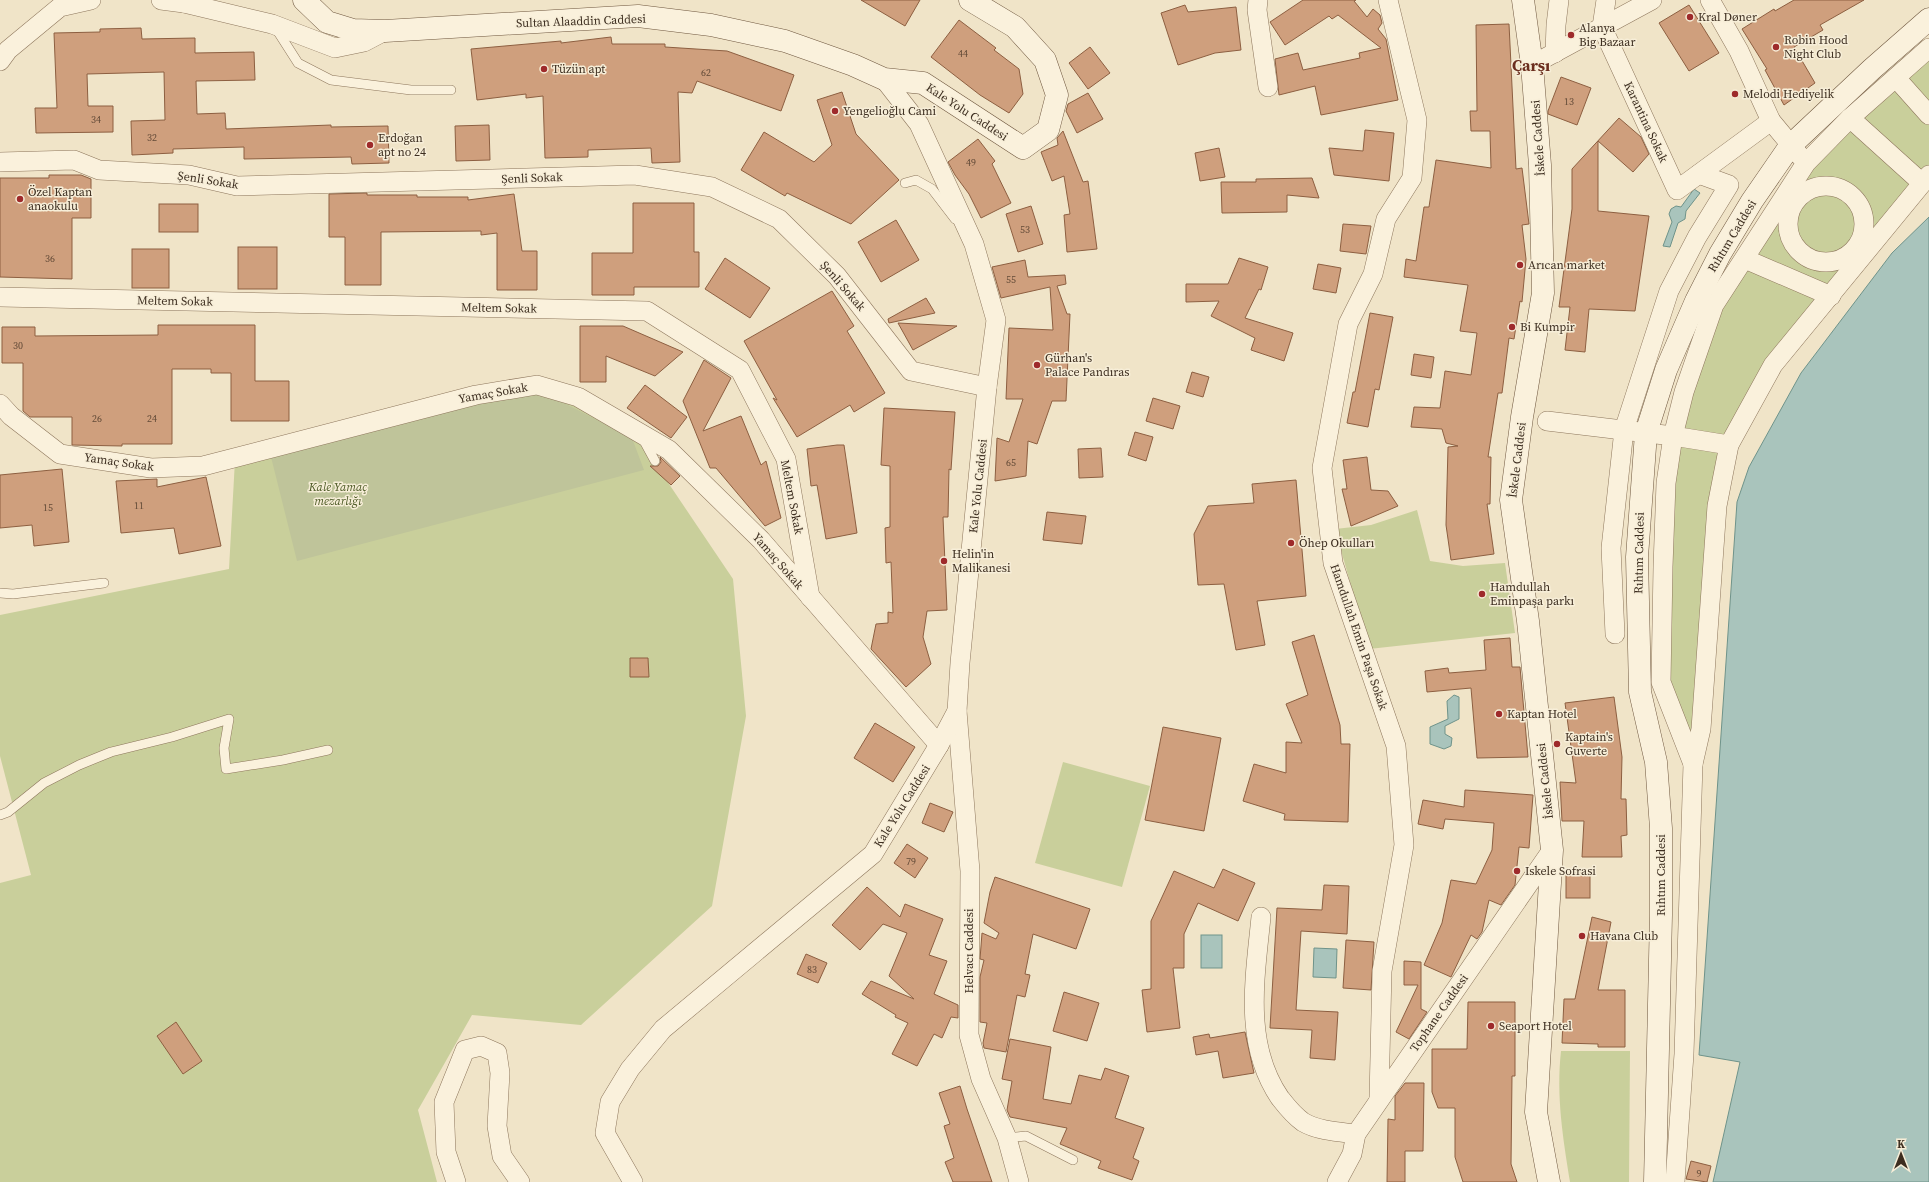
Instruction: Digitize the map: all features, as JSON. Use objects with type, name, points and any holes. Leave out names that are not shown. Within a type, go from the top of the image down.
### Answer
[{"type":"street","points":[[0,61],[8,50],[55,4],[91,0]]},
{"type":"street","points":[[161,0],[183,1],[272,24],[335,48],[364,42],[385,30]]},
{"type":"street","name":"Sultan Alaaddin Caddesi","points":[[304,0],[327,22],[353,30],[385,30],[638,16],[711,25],[785,40],[853,65],[884,79]]},
{"type":"street","name":"Kale Yolu Caddesi","points":[[884,79],[923,83],[1023,148],[1048,130],[1057,95],[1045,60],[1015,27],[970,0]]},
{"type":"street","points":[[1258,0],[1257,10],[1268,87]]},
{"type":"street","name":"Hamdullah Emin Paşa Sokak","points":[[1380,1099],[1382,971],[1404,845],[1396,746],[1333,563],[1322,468],[1348,324],[1373,274],[1386,219],[1412,178],[1417,120],[1388,0]]},
{"type":"street","name":"İskele Caddesi","points":[[1523,0],[1532,64],[1540,165],[1543,293],[1522,417],[1511,500],[1528,621],[1552,850],[1536,1112],[1549,1182]]},
{"type":"street","points":[[1555,52],[1559,0]]},
{"type":"street","points":[[1602,27],[1606,0]]},
{"type":"street","points":[[1532,64],[1652,0]]},
{"type":"street","points":[[1710,0],[1739,51],[1771,120],[1790,146],[1806,163],[1820,187]]},
{"type":"street","name":"Rıhtım Caddesi","points":[[1656,1182],[1661,915],[1661,828],[1656,762],[1640,692],[1637,557],[1646,433],[1666,370],[1696,301],[1720,254],[1752,202],[1790,146],[1872,69],[1929,19]]},
{"type":"street","name":"Karantina Sokak","points":[[1602,27],[1677,190],[1699,174]]},
{"type":"street","points":[[1693,764],[1661,682],[1666,483],[1673,436],[1684,392],[1714,305],[1806,163],[1850,118],[1929,48]]},
{"type":"street","points":[[1896,78],[1929,115]]},
{"type":"street","name":"Kale Yolu Caddesi","points":[[633,1182],[604,1133],[610,1102],[630,1069],[662,1029],[873,854],[939,746],[957,711],[960,663],[987,387],[996,320],[974,244],[919,124],[884,79]]},
{"type":"street","points":[[1675,1182],[1684,1054],[1693,764],[1701,729],[1717,506],[1729,445],[1773,365],[1831,296],[1859,253],[1926,179],[1850,118]]},
{"type":"street","points":[[1699,174],[1771,120]]},
{"type":"street","name":"Şenli Sokak","points":[[0,162],[74,160],[99,170],[188,175],[237,186],[634,175],[712,187],[778,219],[837,276],[911,371],[987,387]]},
{"type":"street","points":[[1615,634],[1611,548],[1624,430],[1669,291],[1697,237],[1729,185],[1699,174]]},
{"type":"street","points":[[1820,187],[1834,187],[1846,191],[1862,210],[1864,222],[1859,253],[1825,262],[1812,259],[1802,253],[1793,243],[1789,231],[1789,219],[1793,207],[1800,197],[1810,190],[1820,187]]},
{"type":"street","points":[[1745,259],[1831,296]]},
{"type":"street","name":"Meltem Sokak","points":[[0,298],[647,311],[740,370],[786,459],[810,598]]},
{"type":"street","name":"Yamaç Sokak","points":[[0,404],[11,416],[60,454],[151,468],[203,466],[476,395],[537,385],[578,397],[638,430],[669,450],[761,540],[939,746]]},
{"type":"street","points":[[1548,421],[1673,436],[1729,445]]},
{"type":"street","name":"Helvacı Caddesi","points":[[957,711],[970,871],[969,1035],[981,1079],[1007,1138],[1019,1182]]},
{"type":"street","name":"Tophane Caddesi","points":[[1336,1182],[1352,1154],[1356,1134],[1552,850]]},
{"type":"street","points":[[1261,917],[1254,994],[1257,1040],[1269,1081],[1290,1111],[1304,1122],[1334,1131],[1356,1134]]},
{"type":"street","points":[[456,1182],[446,1152],[444,1102],[466,1050],[481,1046],[497,1053],[500,1074],[497,1126],[502,1156],[520,1182]]},
{"type":"lane","points":[[272,24],[298,63],[331,80],[411,90],[451,90]]},
{"type":"lane","points":[[905,183],[916,180],[932,189],[974,244]]},
{"type":"lane","points":[[638,430],[656,460]]},
{"type":"lane","points":[[0,593],[13,594],[104,583]]},
{"type":"lane","points":[[0,815],[8,812],[44,783],[78,765],[111,752],[172,737],[229,719],[224,748],[226,769],[283,760],[328,750]]},
{"type":"lane","points":[[1007,1138],[1026,1136],[1073,1160]]},
{"type":"green space","points":[[1929,52],[1929,109],[1901,78]]},
{"type":"green space","points":[[1895,83],[1929,121],[1929,171],[1922,178],[1856,118]]},
{"type":"green space","points":[[1850,122],[1918,183],[1830,293],[1751,257],[1810,162]]},
{"type":"green space","points":[[1746,263],[1827,298],[1727,442],[1677,433],[1718,305]]},
{"type":"green space","points":[[542,389],[636,435],[733,579],[746,716],[712,906],[581,1025],[472,1015],[418,1110],[437,1182],[0,1182],[0,883],[31,875],[0,756],[0,615],[229,569],[235,460]]},
{"type":"green space","name":"Kale Yamaç mezarlığı","points":[[539,390],[632,438],[644,470],[297,561],[270,453]]},
{"type":"green space","points":[[1676,439],[1725,447],[1693,758],[1663,682]]},
{"type":"green space","points":[[1417,510],[1430,561],[1463,566],[1505,563],[1515,633],[1369,649],[1335,529],[1371,525]]},
{"type":"green space","points":[[1063,762],[1150,786],[1122,887],[1035,863]]},
{"type":"green space","points":[[1561,1051],[1630,1051],[1629,1182],[1570,1182],[1560,1101],[1559,1084]]},
{"type":"water","points":[[1694,189],[1700,193],[1686,211],[1685,219],[1678,223],[1670,247],[1663,246],[1672,222],[1669,214],[1671,209],[1676,206],[1681,207]]},
{"type":"water","points":[[1929,217],[1929,1182],[1713,1182],[1740,1062],[1699,1055],[1737,502],[1749,467],[1801,373],[1892,253]]},
{"type":"water","points":[[1454,695],[1459,697],[1459,719],[1445,726],[1445,734],[1452,738],[1451,746],[1444,749],[1430,744],[1430,727],[1448,719],[1447,701]]},
{"type":"water","points":[[1201,935],[1222,935],[1222,968],[1201,968]]},
{"type":"water","points":[[1314,948],[1337,949],[1336,978],[1313,977]]},
{"type":"building","points":[[861,0],[920,0],[905,26]]},
{"type":"building","points":[[1303,0],[1356,0],[1354,1],[1367,17],[1373,9],[1380,15],[1382,23],[1378,29],[1386,39],[1398,100],[1321,115],[1315,86],[1279,95],[1275,59],[1298,53],[1303,70],[1360,58],[1359,53],[1381,48],[1338,15],[1332,19],[1329,16],[1285,45],[1270,22]]},
{"type":"building","points":[[1794,0],[1864,0],[1820,25],[1823,30],[1794,47],[1815,83],[1784,105],[1765,70],[1767,69],[1742,29],[1774,9],[1775,11]]},
{"type":"building","points":[[1185,5],[1188,12],[1236,7],[1241,50],[1215,53],[1178,65],[1161,13]]},
{"type":"building","points":[[1689,5],[1719,53],[1689,71],[1659,23]]},
{"type":"building","points":[[959,20],[996,48],[994,50],[1019,69],[1023,94],[1009,113],[980,95],[931,57]]},
{"type":"building","points":[[1509,24],[1516,169],[1522,168],[1529,224],[1522,225],[1526,259],[1522,302],[1520,301],[1514,339],[1509,338],[1502,393],[1498,393],[1488,457],[1491,457],[1490,504],[1487,504],[1494,554],[1451,560],[1446,525],[1448,447],[1458,446],[1446,443],[1442,429],[1411,427],[1414,407],[1440,408],[1445,371],[1471,375],[1477,333],[1460,331],[1468,285],[1404,277],[1406,259],[1416,261],[1424,207],[1429,207],[1436,160],[1491,168],[1490,131],[1471,131],[1470,111],[1477,111],[1476,25]]},
{"type":"building","points":[[141,28],[142,39],[195,38],[195,53],[254,52],[255,80],[196,81],[197,114],[225,113],[226,129],[331,125],[331,127],[388,126],[389,163],[352,164],[351,157],[244,159],[244,147],[173,149],[173,153],[132,155],[131,121],[165,120],[164,72],[87,74],[88,106],[113,106],[113,132],[36,133],[35,108],[57,108],[54,33],[100,32],[100,29]]},
{"type":"building","points":[[611,37],[612,44],[665,44],[665,47],[727,51],[794,75],[781,111],[697,81],[692,93],[678,92],[680,162],[652,163],[651,148],[588,150],[588,157],[545,158],[543,96],[526,98],[526,94],[477,100],[471,49],[561,41],[561,43]]},
{"type":"building","points":[[1090,47],[1110,73],[1088,89],[1069,63]]},
{"type":"building","points":[[1561,77],[1591,88],[1577,125],[1548,114]]},
{"type":"building","points":[[842,92],[856,134],[899,180],[851,224],[787,193],[785,196],[741,170],[764,132],[814,162],[832,145],[817,100]]},
{"type":"building","points":[[1088,93],[1103,119],[1077,133],[1066,111],[1068,104]]},
{"type":"building","points":[[1619,118],[1641,137],[1649,154],[1633,172],[1598,141],[1598,211],[1649,216],[1635,311],[1589,309],[1585,352],[1565,350],[1570,307],[1559,307],[1572,209],[1572,169]]},
{"type":"building","points":[[489,125],[490,160],[456,161],[455,126]]},
{"type":"building","points":[[1365,130],[1394,133],[1389,181],[1334,175],[1329,148],[1363,151]]},
{"type":"building","points":[[1063,131],[1083,182],[1088,181],[1097,249],[1067,252],[1064,215],[1070,214],[1064,176],[1052,181],[1041,152],[1058,145],[1057,138]]},
{"type":"building","points":[[978,139],[995,161],[992,164],[1011,203],[981,218],[969,194],[955,175],[948,162]]},
{"type":"building","points":[[1219,148],[1225,177],[1200,181],[1195,153]]},
{"type":"building","points":[[49,175],[81,175],[91,179],[91,218],[72,218],[72,279],[0,277],[0,178],[49,178]]},
{"type":"building","points":[[1312,178],[1319,198],[1287,195],[1287,212],[1222,213],[1221,182],[1256,182],[1256,179]]},
{"type":"building","points":[[367,193],[367,195],[417,195],[417,197],[468,197],[468,200],[514,194],[522,251],[537,251],[537,290],[497,290],[497,233],[481,235],[481,231],[381,232],[381,285],[345,285],[345,237],[329,237],[329,194]]},
{"type":"building","points":[[633,203],[694,203],[694,252],[699,252],[699,287],[634,287],[634,295],[592,295],[592,253],[633,253]]},
{"type":"building","points":[[159,204],[198,204],[198,232],[159,232]]},
{"type":"building","points":[[1031,206],[1043,244],[1018,252],[1006,214]]},
{"type":"building","points":[[896,220],[919,260],[881,282],[858,242]]},
{"type":"building","points":[[1343,224],[1371,226],[1366,254],[1340,251]]},
{"type":"building","points":[[238,247],[277,247],[277,289],[238,289]]},
{"type":"building","points":[[132,249],[169,249],[169,288],[132,288]]},
{"type":"building","points":[[725,258],[770,288],[750,318],[705,289]]},
{"type":"building","points":[[1239,258],[1268,267],[1261,290],[1259,289],[1245,318],[1293,333],[1284,361],[1251,350],[1255,338],[1211,316],[1219,301],[1186,302],[1186,284],[1228,284]]},
{"type":"building","points":[[1025,260],[1028,277],[1065,275],[1066,284],[1057,286],[1067,314],[1070,314],[1066,401],[1052,401],[1037,444],[1028,441],[1026,476],[995,481],[997,438],[1009,442],[1023,399],[1006,399],[1009,328],[1053,330],[1050,287],[1001,298],[992,267]]},
{"type":"building","points":[[1318,264],[1341,268],[1336,293],[1313,289]]},
{"type":"building","points":[[832,291],[854,326],[847,331],[885,393],[854,412],[850,405],[797,437],[773,398],[777,400],[744,341]]},
{"type":"building","points":[[926,298],[935,313],[889,323],[888,319]]},
{"type":"building","points":[[1370,313],[1393,317],[1379,390],[1375,389],[1368,427],[1347,423],[1353,392],[1355,392]]},
{"type":"building","points":[[898,323],[957,326],[913,350]]},
{"type":"building","points":[[158,325],[255,325],[255,381],[289,381],[289,421],[231,421],[231,373],[211,373],[211,369],[172,369],[172,444],[122,444],[122,446],[72,445],[72,417],[30,417],[23,411],[23,363],[2,363],[2,327],[35,327],[35,336],[158,335]]},
{"type":"building","points":[[580,326],[623,326],[683,352],[655,376],[606,356],[606,382],[580,382]]},
{"type":"building","points":[[1414,354],[1434,357],[1431,378],[1411,375]]},
{"type":"building","points":[[704,360],[731,378],[703,431],[741,416],[761,465],[766,461],[781,518],[765,526],[716,468],[710,468],[683,401]]},
{"type":"building","points":[[1192,372],[1209,377],[1203,397],[1186,392]]},
{"type":"building","points":[[645,385],[687,417],[671,438],[627,408]]},
{"type":"building","points":[[1153,398],[1180,406],[1173,429],[1146,421]]},
{"type":"building","points":[[884,408],[955,412],[951,470],[949,469],[948,517],[943,517],[947,610],[927,611],[923,637],[931,664],[906,687],[871,649],[876,624],[888,623],[888,612],[893,613],[891,562],[886,563],[885,528],[890,527],[890,466],[881,465]]},
{"type":"building","points":[[1135,432],[1153,437],[1146,461],[1128,455]]},
{"type":"building","points":[[844,445],[857,533],[826,539],[817,485],[811,486],[807,449]]},
{"type":"building","points":[[1101,448],[1103,477],[1079,478],[1078,449]]},
{"type":"building","points":[[660,457],[680,476],[671,485],[650,466],[658,466],[661,462]]},
{"type":"building","points":[[1367,457],[1371,490],[1388,491],[1398,506],[1351,526],[1342,489],[1347,489],[1343,460]]},
{"type":"building","points":[[62,469],[69,542],[34,546],[32,525],[0,528],[0,475]]},
{"type":"building","points":[[206,477],[221,546],[179,554],[174,528],[121,533],[116,481],[157,479],[157,487]]},
{"type":"building","points":[[1296,480],[1306,596],[1257,601],[1265,645],[1236,650],[1224,584],[1198,585],[1194,534],[1208,506],[1254,503],[1252,484]]},
{"type":"building","points":[[1047,512],[1086,516],[1082,544],[1043,540]]},
{"type":"building","points":[[1314,635],[1340,725],[1341,744],[1350,744],[1348,822],[1284,820],[1285,814],[1243,801],[1254,764],[1286,773],[1286,742],[1302,743],[1286,704],[1308,695],[1292,642]]},
{"type":"building","name":"Kaptan Hotel","points":[[1510,638],[1512,667],[1520,667],[1528,757],[1477,758],[1471,688],[1427,692],[1425,671],[1448,668],[1449,673],[1486,670],[1484,640]]},
{"type":"building","points":[[630,658],[648,658],[649,677],[630,677]]},
{"type":"building","points":[[1614,697],[1622,757],[1621,799],[1626,799],[1627,835],[1621,836],[1622,857],[1582,857],[1584,821],[1562,821],[1560,782],[1576,783],[1565,703]]},
{"type":"building","points":[[875,723],[915,747],[893,782],[854,758]]},
{"type":"building","points":[[1163,727],[1221,738],[1204,831],[1145,820]]},
{"type":"building","points":[[1465,790],[1533,795],[1529,848],[1519,847],[1515,885],[1501,905],[1489,900],[1482,932],[1477,939],[1471,935],[1451,977],[1424,965],[1442,923],[1451,880],[1476,884],[1492,850],[1494,823],[1445,819],[1443,829],[1418,824],[1423,800],[1464,807]]},
{"type":"building","points":[[930,803],[953,812],[944,832],[922,823]]},
{"type":"building","points":[[907,844],[928,858],[915,878],[894,863]]},
{"type":"building","points":[[1223,869],[1255,883],[1238,921],[1198,903],[1184,934],[1184,968],[1173,968],[1180,1028],[1147,1032],[1142,990],[1151,989],[1151,921],[1174,871],[1214,888]]},
{"type":"building","points":[[1566,873],[1590,873],[1590,898],[1566,898]]},
{"type":"building","points":[[995,877],[1090,909],[1076,949],[1033,934],[1025,974],[1030,975],[1025,997],[1017,995],[1006,1052],[984,1048],[983,1043],[987,1023],[980,1022],[980,977],[984,960],[980,959],[982,933],[996,939],[999,933],[984,923],[990,892]]},
{"type":"building","points":[[1324,885],[1349,886],[1347,934],[1301,931],[1296,1010],[1338,1012],[1335,1060],[1310,1058],[1312,1030],[1270,1028],[1277,908],[1322,910]]},
{"type":"building","points":[[867,887],[900,917],[905,904],[943,919],[929,955],[947,961],[934,994],[958,1005],[958,1018],[951,1017],[942,1038],[934,1034],[917,1066],[892,1054],[908,1023],[895,1017],[896,1015],[862,994],[871,981],[914,999],[889,976],[907,933],[883,924],[860,950],[832,925]]},
{"type":"building","points":[[1592,917],[1611,922],[1598,990],[1625,990],[1625,1047],[1598,1047],[1598,1044],[1562,1043],[1564,999],[1575,999]]},
{"type":"building","points":[[1346,940],[1374,942],[1371,990],[1343,988]]},
{"type":"building","points":[[806,954],[827,963],[818,983],[797,974]]},
{"type":"building","points":[[1404,961],[1421,962],[1421,1009],[1427,1012],[1409,1039],[1396,1032],[1418,985],[1404,985]]},
{"type":"building","points":[[1064,992],[1099,1003],[1087,1041],[1053,1031]]},
{"type":"building","points":[[1468,1002],[1515,1002],[1515,1076],[1512,1076],[1511,1164],[1517,1182],[1463,1182],[1455,1157],[1455,1108],[1438,1108],[1432,1092],[1432,1049],[1467,1049]]},
{"type":"building","points":[[176,1022],[202,1061],[183,1074],[157,1036]]},
{"type":"building","points":[[1245,1032],[1254,1073],[1223,1078],[1218,1051],[1196,1055],[1193,1037],[1209,1034],[1210,1038]]},
{"type":"building","points":[[1010,1039],[1051,1047],[1043,1099],[1071,1104],[1079,1075],[1101,1080],[1105,1068],[1129,1076],[1115,1118],[1144,1128],[1133,1158],[1139,1161],[1132,1180],[1098,1168],[1101,1161],[1060,1144],[1067,1128],[1010,1117],[1007,1110],[1012,1081],[1002,1079]]},
{"type":"building","points":[[1405,1083],[1424,1083],[1423,1151],[1405,1151],[1405,1182],[1387,1182],[1388,1119],[1395,1120],[1395,1096]]},
{"type":"building","points":[[960,1086],[992,1182],[953,1182],[945,1162],[954,1158],[944,1126],[950,1124],[939,1093]]},
{"type":"building","points":[[1691,1161],[1711,1166],[1707,1182],[1686,1179]]},
{"type":"place","name":"Kral Døner","points":[[1690,17]]},
{"type":"place","name":"Alanya Big Bazaar","points":[[1571,35]]},
{"type":"place","name":"Robin Hood Night Club","points":[[1776,47]]},
{"type":"place","name":"Tüzün apt","points":[[544,69]]},
{"type":"place","name":"Melodi Hediyelik","points":[[1735,94]]},
{"type":"place","name":"Yengelioğlu Cami","points":[[835,111]]},
{"type":"place","name":"Erdoğan apt no 24","points":[[370,145]]},
{"type":"place","name":"Özel Kaptan anaokulu","points":[[20,199]]},
{"type":"place","name":"Arıcan market","points":[[1520,265]]},
{"type":"place","name":"Bi Kumpir","points":[[1512,327]]},
{"type":"place","name":"Gürhan's Palace Pandıras","points":[[1037,365]]},
{"type":"place","name":"Öhep Okulları","points":[[1291,543]]},
{"type":"place","name":"Helin'in Malikanesi","points":[[944,561]]},
{"type":"place","name":"Hamdullah Eminpaşa parkı","points":[[1482,594]]},
{"type":"place","name":"Kaptan Hotel","points":[[1499,714]]},
{"type":"place","name":"Kaptain's Guverte","points":[[1557,744]]},
{"type":"place","name":"Iskele Sofrasi","points":[[1517,871]]},
{"type":"place","name":"Havana Club","points":[[1582,936]]},
{"type":"place","name":"Seaport Hotel","points":[[1491,1026]]},
{"type":"district","name":"Çarşı","points":[[1531,65]]}]
